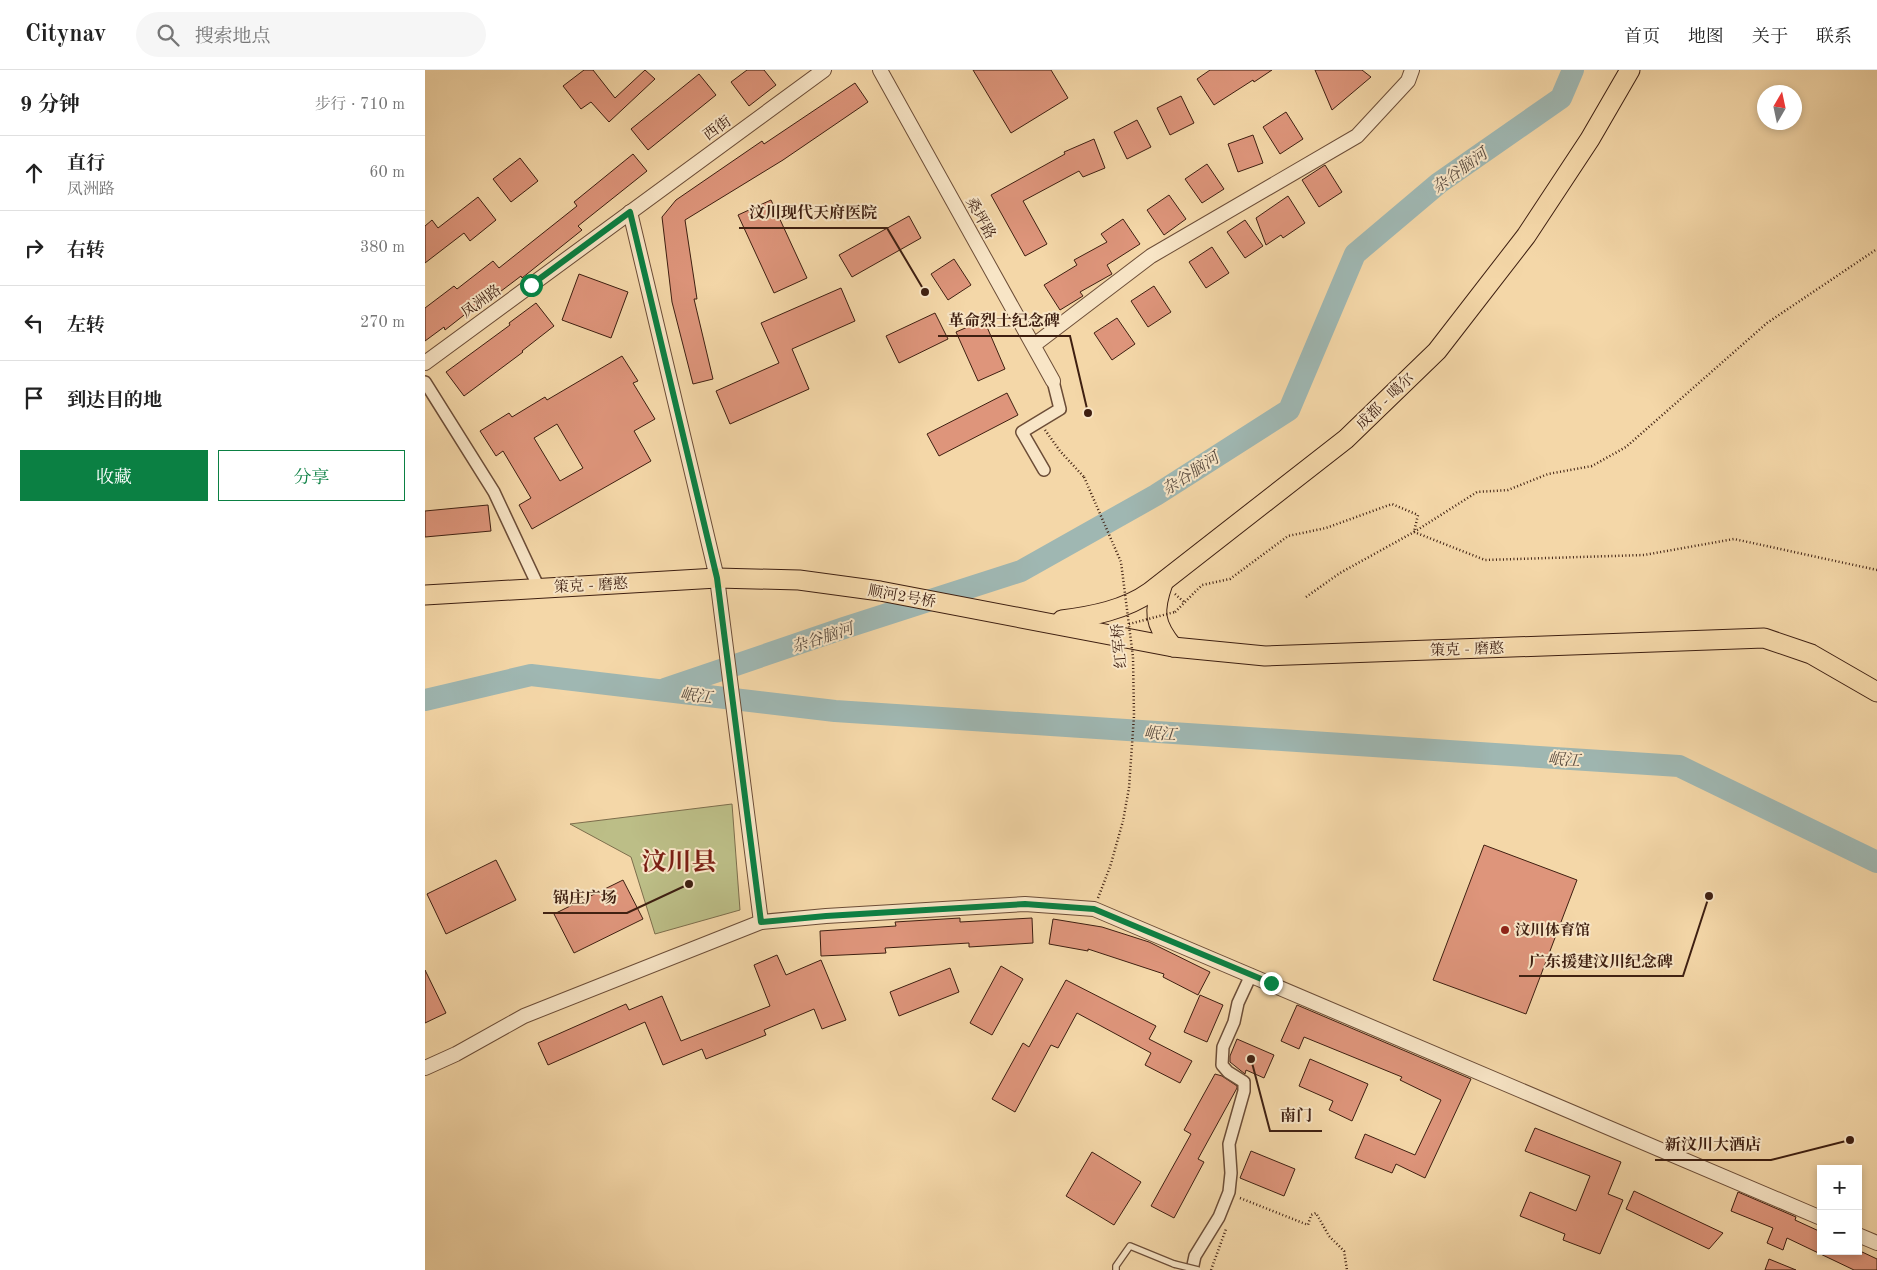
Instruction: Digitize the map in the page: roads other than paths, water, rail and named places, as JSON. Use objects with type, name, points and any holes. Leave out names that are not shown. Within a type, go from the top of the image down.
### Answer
[{"type":"highway","name":"成都 - 噶尔","points":[[1046,622],[1098,615],[1142,598],[1346,439],[1437,351],[1526,236],[1590,139],[1630,70]]},
{"type":"highway","name":"策克 - 磨憨","points":[[425,595],[717,578],[757,580]]},
{"type":"highway","name":"顺河2号桥","points":[[757,580],[799,580],[880,592],[1046,622]]},
{"type":"highway","points":[[1156,588],[1155,609],[1157,623],[1162,634],[1173,646]]},
{"type":"highway","name":"策克 - 磨憨","points":[[1046,622],[1173,646],[1265,656],[1764,638],[1811,654],[1877,692]]},
{"type":"street","name":"西街","points":[[630,212],[824,70]]},
{"type":"street","name":"桑坪路","points":[[880,70],[1053,381]]},
{"type":"street","points":[[1034,346],[1151,256],[1357,136],[1408,81],[1412,70]]},
{"type":"street","name":"凤洲路","points":[[425,363],[630,212]]},
{"type":"street","points":[[630,212],[717,578],[761,922]]},
{"type":"street","points":[[1044,470],[1022,432],[1060,409],[1053,381]]},
{"type":"street","points":[[425,382],[493,492],[539,588]]},
{"type":"street","points":[[425,1068],[456,1054],[524,1016],[761,922],[826,916],[1025,904],[1094,909],[1817,1216]]},
{"type":"street","points":[[1192,1270],[1195,1256],[1219,1217],[1229,1192],[1231,1173],[1229,1144],[1244,1091],[1244,1082],[1228,1072],[1222,1065],[1223,1047],[1234,1022],[1238,1003],[1251,975]]},
{"type":"street","points":[[1862,1237],[1877,1244]]},
{"type":"lane","points":[[1116,1270],[1116,1266],[1130,1246],[1174,1264],[1198,1270]]},
{"type":"waterway","name":"杂谷脑河","points":[[665,689],[844,628],[1021,571],[1156,495],[1289,410],[1355,254],[1439,183],[1561,98],[1573,70]]},
{"type":"waterway","name":"岷江","points":[[425,700],[531,675],[835,711],[1679,766],[1877,862]]},
{"type":"place","name":"汶川现代天府医院","points":[[925,292]]},
{"type":"place","name":"革命烈士纪念碑","points":[[1088,413]]},
{"type":"place","name":"锅庄广场","points":[[689,884]]},
{"type":"place","name":"广东援建汶川纪念碑","points":[[1709,896]]},
{"type":"place","name":"汶川体育馆","points":[[1505,930]]},
{"type":"place","name":"南门","points":[[1251,1059]]},
{"type":"place","name":"新汶川大酒店","points":[[1850,1140]]},
{"type":"district","name":"汶川县","points":[[679,861]]}]
